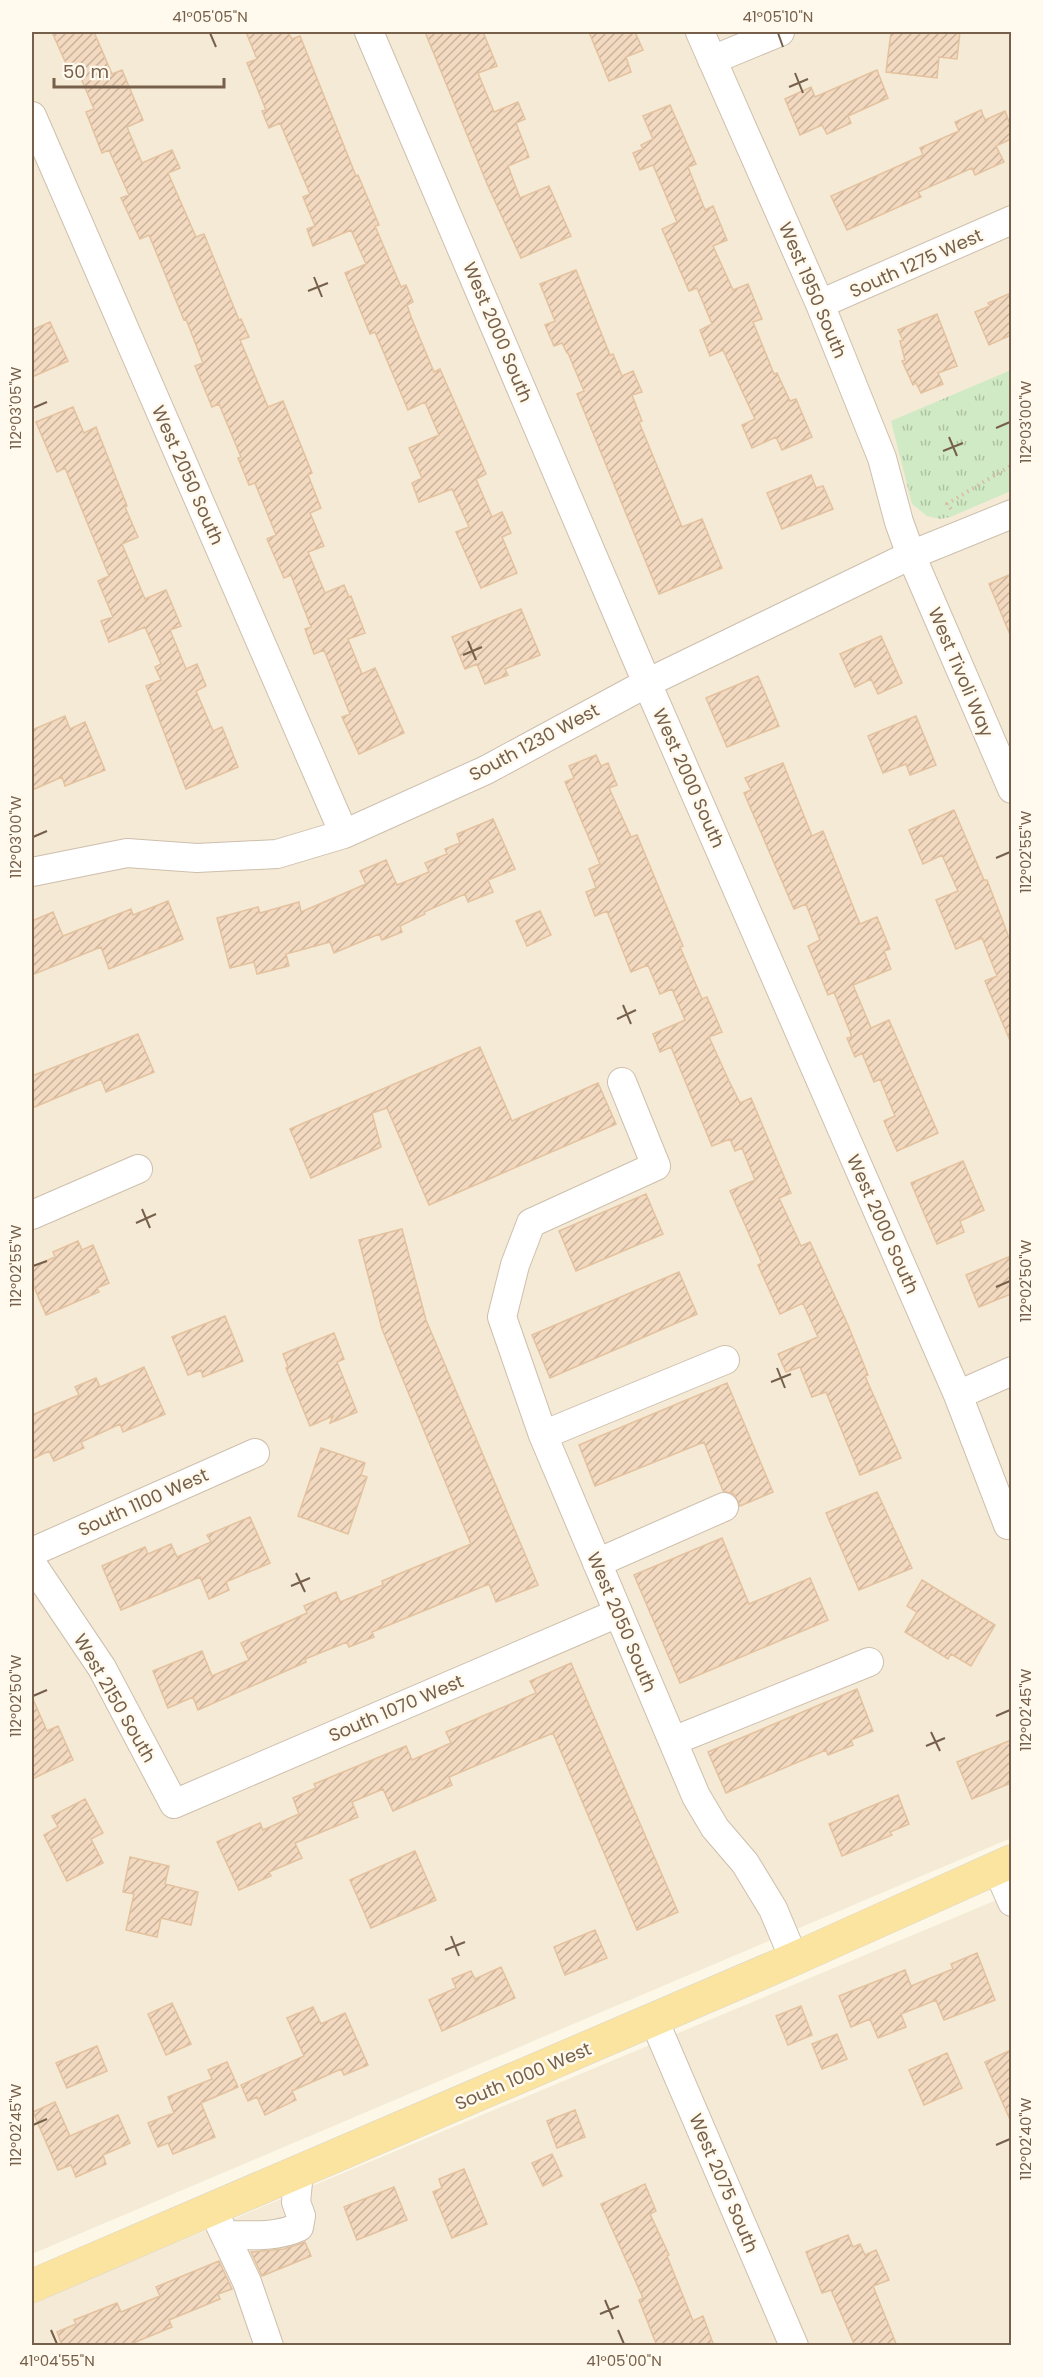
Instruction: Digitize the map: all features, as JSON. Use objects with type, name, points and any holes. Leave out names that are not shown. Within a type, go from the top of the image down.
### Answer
[{"type":"main road","name":"South 1000 West","points":[[32,2286],[219,2223],[298,2172],[794,1959],[1004,1864]]},
{"type":"street","name":"West 2000 South","points":[[369,32],[647,682],[957,1395],[1008,1525]]},
{"type":"street","name":"West 1950 South","points":[[700,32],[820,304],[882,458],[898,522],[911,555]]},
{"type":"street","points":[[712,60],[780,32]]},
{"type":"street","name":"West 2050 South","points":[[32,116],[344,834]]},
{"type":"street","name":"South 1275 West","points":[[820,304],[1011,220]]},
{"type":"street","name":"South 1230 West","points":[[32,872],[127,853],[197,858],[277,854],[344,834],[486,770],[647,682],[911,555],[1011,514]]},
{"type":"street","name":"West Tivoli Way","points":[[911,555],[1011,789]]},
{"type":"street","name":"West 2050 South","points":[[622,1082],[656,1166],[531,1223],[515,1266],[502,1317],[543,1436],[696,1796],[710,1820],[745,1863],[773,1909],[794,1959]]},
{"type":"street","points":[[32,1215],[138,1169]]},
{"type":"street","points":[[543,1436],[726,1360]]},
{"type":"street","points":[[957,1395],[1011,1371]]},
{"type":"street","name":"South 1100 West","points":[[32,1552],[255,1453]]},
{"type":"street","points":[[597,1563],[724,1507]]},
{"type":"street","name":"West 2150 South","points":[[32,1564],[102,1668],[174,1804]]},
{"type":"street","name":"South 1070 West","points":[[174,1804],[618,1613]]},
{"type":"street","points":[[673,1742],[869,1662]]},
{"type":"street","points":[[1004,1864],[1011,1902]]},
{"type":"street","name":"West 2075 South","points":[[654,2020],[794,2346]]},
{"type":"street","points":[[219,2223],[269,2236],[298,2228],[301,2216],[296,2202],[298,2172]]},
{"type":"street","points":[[219,2223],[247,2282],[269,2346]]},
{"type":"path","points":[[951,509],[947,504],[1011,465]]},
{"type":"shaded area","points":[[32,32],[1011,32],[1011,1838],[32,2254]]},
{"type":"shaded area","points":[[1011,1894],[1011,2345],[32,2346],[32,2303]]},
{"type":"green space","points":[[1011,370],[1011,491],[950,517],[940,519],[927,516],[912,504],[891,421]]},
{"type":"building","points":[[52,32],[94,32],[112,74],[122,70],[143,120],[127,127],[142,163],[172,150],[180,168],[168,173],[196,237],[204,234],[239,320],[241,319],[249,337],[240,340],[268,407],[283,401],[312,473],[308,475],[321,508],[310,513],[324,546],[308,552],[325,593],[344,585],[349,597],[351,596],[365,633],[348,639],[362,674],[375,668],[404,733],[359,754],[342,717],[350,714],[324,650],[314,654],[305,629],[311,627],[291,575],[284,578],[267,539],[276,535],[255,483],[249,485],[238,458],[241,457],[219,404],[212,407],[195,366],[203,363],[186,319],[184,320],[149,235],[140,239],[121,198],[129,195],[109,150],[102,153],[86,112],[94,109],[75,64],[68,68]]},
{"type":"building","points":[[246,32],[288,32],[292,39],[300,36],[356,176],[358,175],[379,225],[375,226],[401,287],[406,285],[413,302],[407,305],[434,372],[440,369],[486,474],[476,479],[492,517],[502,512],[511,533],[502,537],[517,573],[481,588],[456,532],[469,527],[452,489],[419,502],[412,483],[422,478],[409,448],[439,435],[425,402],[408,410],[375,332],[370,334],[345,273],[366,264],[351,230],[313,246],[307,229],[315,226],[303,197],[310,194],[280,123],[269,128],[262,111],[266,110],[247,63],[257,59]]},
{"type":"building","points":[[425,32],[483,32],[497,66],[478,73],[494,112],[518,102],[525,119],[516,123],[529,157],[508,166],[520,198],[549,186],[571,236],[521,258],[488,186]]},
{"type":"building","points":[[589,32],[635,32],[643,50],[626,57],[631,72],[609,81]]},
{"type":"building","points":[[891,32],[960,32],[957,59],[939,57],[937,78],[886,72]]},
{"type":"building","points":[[877,70],[888,98],[848,116],[851,123],[827,134],[822,125],[800,135],[785,99],[811,87],[815,97]]},
{"type":"building","points":[[670,105],[696,164],[688,167],[705,210],[713,206],[727,240],[713,246],[733,290],[748,284],[762,319],[753,322],[774,374],[777,373],[790,401],[796,399],[812,437],[782,450],[776,437],[752,448],[742,425],[755,419],[723,350],[710,356],[700,330],[712,324],[697,288],[689,291],[662,229],[677,222],[653,165],[640,170],[633,153],[643,149],[641,145],[653,139],[643,116]]},
{"type":"building","points":[[981,110],[985,120],[1005,111],[1011,127],[1011,139],[996,146],[1004,162],[975,175],[972,168],[918,192],[921,197],[847,230],[831,196],[923,155],[920,148],[959,131],[955,122]]},
{"type":"building","points":[[576,270],[610,355],[613,354],[622,376],[633,371],[642,392],[632,395],[642,421],[639,422],[682,527],[702,519],[722,568],[659,594],[577,394],[584,391],[568,353],[562,343],[554,346],[545,325],[555,321],[540,284]]},
{"type":"building","points":[[1011,293],[1011,335],[989,345],[975,312],[990,306],[988,303]]},
{"type":"building","points":[[937,314],[957,366],[938,373],[943,384],[921,393],[916,383],[913,385],[902,361],[905,360],[900,341],[903,340],[898,330]]},
{"type":"building","points":[[50,322],[68,361],[32,377],[32,330]]},
{"type":"building","points":[[73,407],[84,433],[96,427],[127,506],[125,507],[138,537],[122,544],[145,599],[166,590],[181,626],[170,630],[186,669],[197,664],[206,686],[196,691],[213,731],[222,727],[238,767],[186,789],[146,686],[161,680],[155,667],[161,664],[145,627],[109,642],[101,621],[113,617],[98,581],[109,576],[65,468],[57,472],[36,422]]},
{"type":"building","points":[[811,475],[816,488],[823,486],[833,509],[782,529],[767,493]]},
{"type":"building","points":[[1011,574],[1011,637],[989,584]]},
{"type":"building","points":[[521,609],[540,655],[505,669],[508,675],[485,684],[477,664],[465,669],[452,637]]},
{"type":"building","points":[[881,636],[902,683],[878,694],[871,679],[855,687],[840,654]]},
{"type":"building","points":[[758,676],[779,726],[727,747],[706,698]]},
{"type":"building","points":[[65,716],[70,729],[85,722],[105,770],[65,786],[62,777],[32,790],[32,730]]},
{"type":"building","points":[[916,716],[936,765],[910,775],[906,764],[883,773],[868,736]]},
{"type":"building","points":[[596,755],[601,766],[608,763],[617,785],[609,788],[631,837],[637,835],[683,946],[680,947],[702,999],[707,997],[722,1032],[709,1037],[740,1103],[751,1098],[791,1193],[779,1198],[801,1246],[810,1242],[848,1325],[868,1375],[865,1376],[901,1458],[860,1475],[826,1392],[812,1397],[800,1367],[786,1372],[778,1354],[818,1337],[803,1303],[780,1314],[758,1265],[762,1263],[730,1191],[755,1180],[742,1148],[735,1151],[730,1139],[712,1146],[671,1047],[660,1052],[653,1034],[685,1020],[672,989],[660,994],[648,965],[631,972],[607,911],[595,916],[586,892],[596,888],[589,869],[600,864],[565,782],[574,778],[569,766]]},
{"type":"building","points":[[783,763],[812,836],[823,831],[860,924],[877,917],[890,949],[884,951],[891,969],[853,985],[871,1028],[889,1020],[938,1133],[897,1151],[884,1121],[895,1116],[880,1079],[874,1082],[862,1053],[855,1057],[847,1038],[852,1037],[834,992],[828,995],[808,946],[820,940],[806,904],[794,909],[744,793],[751,790],[745,778]]},
{"type":"building","points":[[954,810],[984,880],[987,880],[1011,943],[1011,1043],[985,981],[997,976],[982,938],[956,949],[936,900],[958,891],[942,855],[923,864],[909,830]]},
{"type":"building","points":[[493,819],[515,869],[488,880],[493,892],[468,902],[465,894],[424,912],[425,914],[400,926],[402,932],[382,940],[379,934],[334,953],[330,942],[286,954],[289,966],[257,974],[254,962],[230,968],[217,918],[258,907],[260,913],[299,902],[301,912],[366,884],[360,871],[386,860],[397,885],[429,872],[425,863],[447,854],[445,849],[460,843],[457,834]]},
{"type":"building","points":[[168,901],[183,939],[109,969],[101,947],[32,975],[32,921],[53,912],[63,936],[131,909],[133,915]]},
{"type":"building","points":[[540,911],[551,935],[527,946],[516,921]]},
{"type":"building","points":[[138,1034],[154,1072],[106,1092],[101,1079],[32,1108],[32,1076]]},
{"type":"building","points":[[480,1047],[512,1121],[598,1083],[616,1124],[429,1205],[387,1108],[372,1113],[381,1147],[311,1178],[290,1129]]},
{"type":"building","points":[[963,1161],[984,1210],[960,1221],[964,1232],[937,1244],[911,1183]]},
{"type":"building","points":[[646,1194],[663,1234],[576,1271],[559,1231]]},
{"type":"building","points":[[402,1229],[426,1320],[538,1585],[496,1602],[489,1584],[372,1632],[374,1637],[349,1647],[347,1642],[305,1659],[306,1662],[198,1710],[193,1697],[168,1708],[153,1671],[202,1651],[212,1676],[249,1660],[241,1643],[307,1613],[304,1606],[336,1592],[340,1602],[383,1585],[382,1581],[471,1544],[382,1329],[359,1240]]},
{"type":"building","points":[[78,1241],[82,1250],[93,1245],[109,1283],[97,1288],[99,1292],[46,1315],[32,1282],[32,1267],[55,1257],[53,1252]]},
{"type":"building","points":[[1011,1256],[1011,1294],[979,1307],[966,1275]]},
{"type":"building","points":[[679,1272],[697,1314],[550,1378],[532,1335]]},
{"type":"building","points":[[225,1316],[243,1361],[203,1377],[201,1370],[188,1375],[172,1337]]},
{"type":"building","points":[[334,1333],[344,1359],[337,1362],[357,1412],[330,1423],[333,1416],[310,1426],[286,1368],[288,1367],[283,1354]]},
{"type":"building","points":[[144,1367],[165,1414],[123,1432],[120,1424],[81,1442],[84,1448],[54,1461],[49,1451],[32,1459],[32,1415],[79,1395],[75,1387],[96,1378],[100,1387]]},
{"type":"building","points":[[727,1383],[773,1492],[740,1506],[734,1494],[723,1491],[704,1442],[595,1486],[579,1445]]},
{"type":"building","points":[[321,1448],[365,1463],[361,1475],[367,1477],[348,1534],[298,1516]]},
{"type":"building","points":[[877,1492],[912,1568],[859,1590],[826,1513]]},
{"type":"building","points":[[250,1517],[270,1563],[226,1582],[229,1590],[209,1599],[200,1577],[121,1610],[102,1566],[145,1547],[148,1554],[171,1544],[177,1557],[211,1542],[207,1535]]},
{"type":"building","points":[[722,1538],[749,1604],[810,1578],[828,1620],[680,1683],[634,1575]]},
{"type":"building","points":[[922,1580],[995,1625],[971,1666],[951,1654],[948,1659],[905,1632],[917,1612],[907,1606]]},
{"type":"building","points":[[571,1663],[678,1912],[637,1930],[553,1733],[449,1777],[452,1785],[393,1811],[383,1789],[352,1802],[358,1817],[295,1843],[302,1858],[269,1872],[271,1876],[239,1890],[217,1842],[260,1823],[263,1830],[299,1814],[293,1798],[316,1788],[314,1784],[406,1746],[412,1760],[451,1743],[446,1732],[536,1693],[530,1681]]},
{"type":"building","points":[[857,1689],[873,1731],[851,1740],[853,1745],[828,1755],[826,1750],[726,1793],[708,1752]]},
{"type":"building","points":[[32,1697],[47,1731],[58,1726],[73,1760],[32,1779]]},
{"type":"building","points":[[1011,1740],[1011,1783],[972,1799],[957,1762]]},
{"type":"building","points":[[898,1795],[909,1824],[890,1832],[892,1835],[842,1856],[829,1824]]},
{"type":"building","points":[[85,1799],[103,1833],[91,1839],[103,1863],[67,1881],[44,1835],[58,1827],[52,1816]]},
{"type":"building","points":[[415,1851],[436,1900],[371,1928],[350,1880]]},
{"type":"building","points":[[130,1857],[169,1866],[165,1884],[198,1892],[191,1925],[161,1918],[157,1937],[126,1930],[134,1894],[123,1892]]},
{"type":"building","points":[[595,1930],[607,1958],[565,1975],[554,1947]]},
{"type":"building","points":[[977,1953],[995,2000],[944,2020],[936,2000],[901,2014],[906,2027],[878,2038],[870,2019],[851,2027],[839,1996],[905,1970],[911,1986],[953,1969],[951,1964]]},
{"type":"building","points":[[501,1967],[515,1998],[442,2031],[429,2000],[456,1988],[452,1979],[471,1971],[475,1979]]},
{"type":"building","points":[[172,2003],[191,2044],[166,2055],[148,2014]]},
{"type":"building","points":[[801,2006],[812,2035],[788,2045],[776,2016]]},
{"type":"building","points":[[313,2007],[321,2024],[345,2013],[368,2065],[344,2075],[341,2069],[292,2091],[296,2100],[265,2115],[257,2097],[248,2101],[241,2085],[304,2056],[287,2018]]},
{"type":"building","points":[[837,2034],[847,2059],[822,2069],[812,2044]]},
{"type":"building","points":[[97,2046],[107,2071],[67,2088],[56,2063]]},
{"type":"building","points":[[1011,2050],[1011,2122],[985,2062]]},
{"type":"building","points":[[947,2053],[962,2088],[924,2105],[909,2070]]},
{"type":"building","points":[[227,2062],[238,2087],[201,2103],[215,2137],[173,2154],[168,2143],[158,2147],[148,2123],[174,2113],[168,2097],[212,2079],[208,2070]]},
{"type":"building","points":[[55,2102],[70,2136],[118,2115],[130,2143],[103,2155],[106,2164],[76,2177],[71,2165],[58,2170],[33,2112]]},
{"type":"building","points":[[575,2110],[585,2137],[557,2148],[547,2121]]},
{"type":"building","points":[[552,2154],[562,2176],[543,2186],[532,2163]]},
{"type":"building","points":[[464,2169],[487,2224],[452,2238],[433,2192],[442,2188],[439,2179]]},
{"type":"building","points":[[645,2184],[656,2211],[650,2214],[669,2255],[667,2256],[693,2321],[703,2316],[714,2346],[657,2346],[639,2300],[643,2298],[601,2204]]},
{"type":"building","points":[[394,2187],[407,2220],[357,2240],[344,2207]]},
{"type":"building","points":[[848,2235],[853,2247],[860,2244],[865,2255],[876,2250],[889,2280],[873,2286],[897,2346],[855,2346],[831,2290],[822,2293],[806,2252]]},
{"type":"building","points":[[305,2242],[311,2256],[262,2276],[251,2252],[284,2249]]},
{"type":"building","points":[[219,2261],[232,2289],[218,2294],[220,2299],[169,2320],[172,2327],[126,2346],[62,2346],[57,2332],[76,2324],[74,2320],[117,2303],[121,2312],[160,2296],[156,2287]]}]
